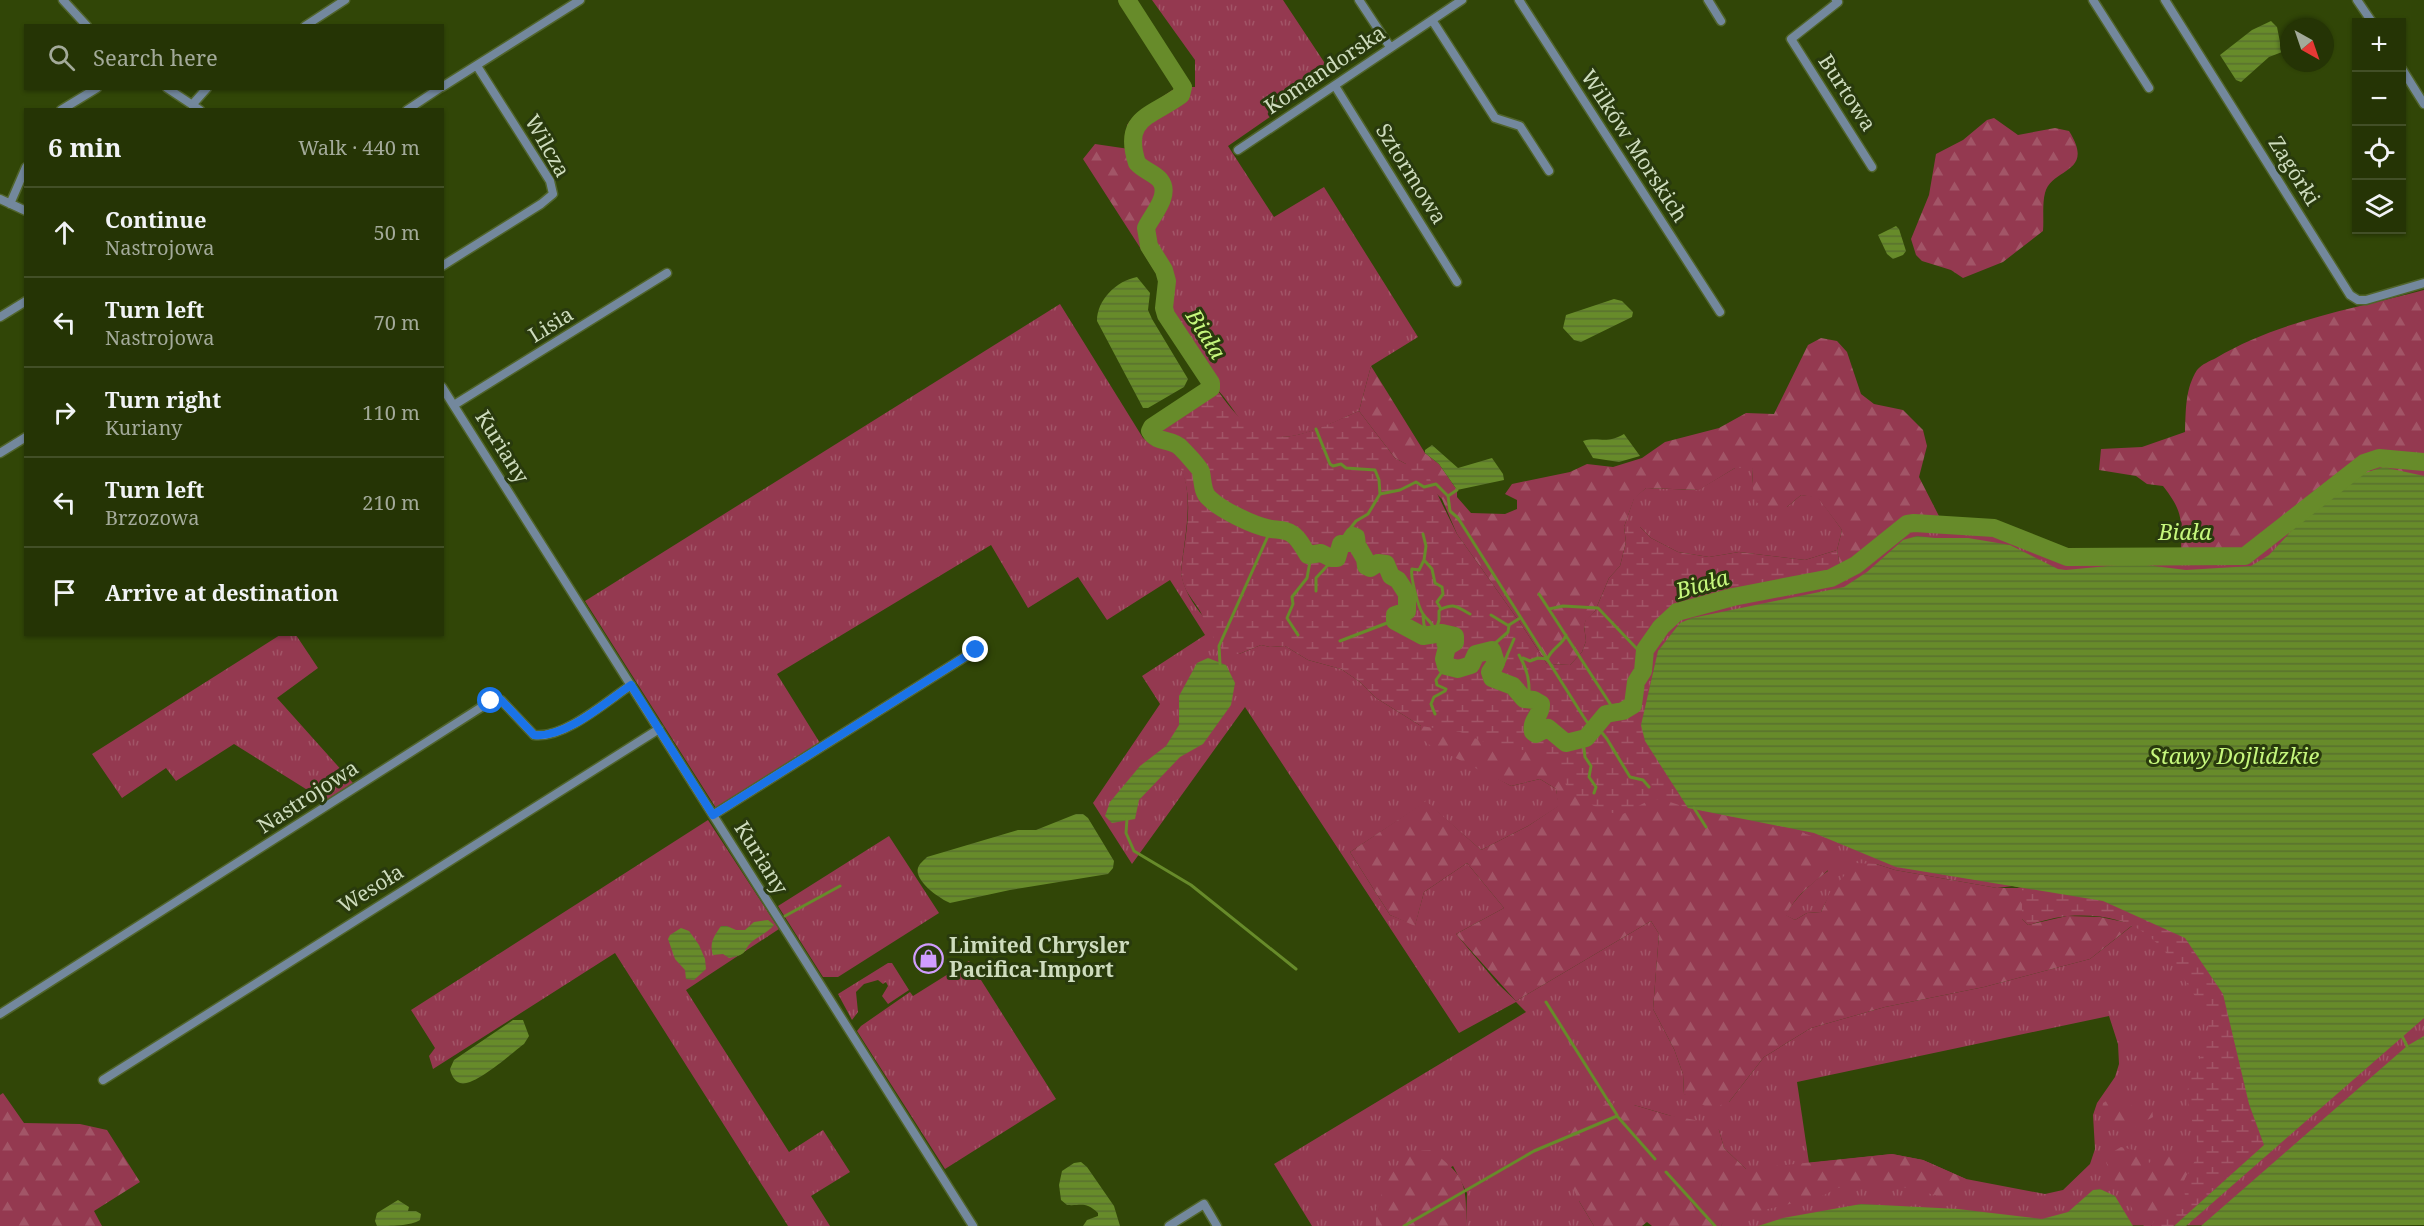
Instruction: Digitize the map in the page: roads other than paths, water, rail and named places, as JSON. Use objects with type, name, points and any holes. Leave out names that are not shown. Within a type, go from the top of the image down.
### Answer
[{"type":"street","points":[[63,0],[85,24]]},
{"type":"street","points":[[308,24],[345,0]]},
{"type":"street","points":[[444,86],[580,0]]},
{"type":"street","points":[[1359,0],[1390,47]]},
{"type":"street","name":"Komandorska","points":[[1238,150],[1462,0]]},
{"type":"street","name":"Wilków Morskich","points":[[1519,0],[1720,312]]},
{"type":"street","points":[[1707,0],[1721,21]]},
{"type":"street","points":[[2092,0],[2149,88]]},
{"type":"street","name":"Zagórki","points":[[2165,0],[2350,295],[2358,300],[2366,300],[2424,283]]},
{"type":"street","points":[[2357,0],[2369,18]]},
{"type":"street","name":"Burtowa","points":[[1837,1],[1791,39],[1872,166]]},
{"type":"street","points":[[1432,20],[1495,118],[1520,126],[1549,171]]},
{"type":"street","name":"Wilcza","points":[[444,265],[541,204],[553,194],[550,181],[477,66]]},
{"type":"street","points":[[2404,72],[2424,104]]},
{"type":"street","name":"Sztormowa","points":[[1335,86],[1457,282]]},
{"type":"street","points":[[64,108],[93,90]]},
{"type":"street","points":[[170,90],[196,107],[206,90]]},
{"type":"street","points":[[410,108],[438,90]]},
{"type":"street","points":[[10,204],[24,172]]},
{"type":"street","points":[[0,199],[24,210]]},
{"type":"street","name":"Lisia","points":[[454,405],[667,273]]},
{"type":"street","points":[[0,317],[24,302]]},
{"type":"street","name":"Kuriany","points":[[444,390],[973,1226]]},
{"type":"street","points":[[0,453],[24,438]]},
{"type":"street","points":[[713,815],[976,650]]},
{"type":"street","name":"Nastrojowa","points":[[0,1014],[491,701],[501,700],[534,735],[542,736],[563,731],[631,685]]},
{"type":"street","name":"Wesoła","points":[[103,1080],[658,729]]},
{"type":"street","points":[[1169,1226],[1204,1204],[1217,1226]]},
{"type":"water","points":[[2271,21],[2277,27],[2280,53],[2269,57],[2241,82],[2236,80],[2220,55],[2252,30]]},
{"type":"water","points":[[1896,226],[1906,251],[1903,255],[1893,259],[1887,254],[1878,235]]},
{"type":"water","points":[[1137,277],[1150,293],[1148,310],[1152,319],[1188,379],[1184,387],[1148,408],[1143,408],[1097,321],[1100,306],[1109,293],[1129,279]]},
{"type":"water","points":[[1614,299],[1622,301],[1633,312],[1632,317],[1581,342],[1574,340],[1563,328],[1566,315]]},
{"type":"water","points":[[1624,434],[1640,456],[1619,462],[1593,458],[1583,441],[1607,440]]},
{"type":"water","points":[[1432,445],[1458,468],[1492,458],[1503,474],[1504,480],[1457,490],[1439,464],[1425,453],[1425,450]]},
{"type":"water","name":"Stawy Dojlidzkie","points":[[2383,467],[2424,476],[2424,1018],[2186,1226],[2174,1226],[2264,1145],[2249,1104],[2223,994],[2185,938],[2103,901],[1896,867],[1814,833],[1688,808],[1645,741],[1641,725],[1658,651],[1680,623],[1692,618],[1844,587],[1867,572],[1903,540],[1917,536],[1968,538],[2010,545],[2058,569],[2066,570],[2118,565],[2146,565],[2186,570],[2251,566],[2269,555],[2297,525],[2362,474]]},
{"type":"water","points":[[1208,658],[1226,665],[1235,683],[1231,705],[1203,744],[1180,757],[1139,800],[1135,819],[1112,823],[1105,816],[1110,802],[1140,766],[1166,746],[1179,725],[1179,696],[1197,663]]},
{"type":"water","points":[[1647,669],[1650,676],[1643,677],[1641,680],[1638,705],[1629,712],[1612,716],[1606,714],[1631,701],[1632,680]]},
{"type":"water","points":[[1076,814],[1083,814],[1088,818],[1114,861],[1113,868],[1108,874],[1010,890],[950,903],[929,889],[918,873],[919,867],[927,857],[1018,830],[1036,830]]},
{"type":"water","points":[[768,920],[774,925],[750,943],[743,953],[729,958],[723,954],[713,955],[713,940],[721,926],[745,930],[754,922]]},
{"type":"water","points":[[681,928],[689,931],[705,959],[706,969],[694,980],[686,979],[685,970],[675,959],[668,939]]},
{"type":"water","points":[[513,1020],[523,1020],[529,1036],[524,1044],[474,1080],[466,1083],[456,1081],[450,1069],[454,1060]]},
{"type":"water","points":[[2424,1036],[2424,1225],[2201,1226],[2407,1046]]},
{"type":"water","points":[[1081,1162],[1087,1167],[1114,1206],[1120,1226],[1083,1226],[1087,1220],[1098,1216],[1098,1213],[1086,1205],[1067,1205],[1061,1200],[1059,1185],[1062,1171],[1074,1163]]},
{"type":"water","points":[[2100,1189],[2115,1196],[2133,1226],[1758,1226],[1783,1218],[1861,1204],[1958,1209],[2042,1219],[2068,1212],[2093,1190]]},
{"type":"water","points":[[398,1200],[409,1207],[408,1211],[421,1214],[420,1220],[406,1225],[377,1226],[375,1221],[377,1213]]},
{"type":"waterway","name":"Biała","points":[[1127,0],[1183,87],[1181,95],[1150,114],[1136,127],[1133,148],[1137,163],[1158,178],[1163,186],[1162,199],[1146,228],[1149,246],[1164,270],[1167,281],[1164,308],[1166,315],[1211,383],[1211,388],[1152,427],[1150,431],[1157,438],[1177,445],[1189,456],[1201,472],[1205,493],[1214,503],[1256,525],[1289,532],[1297,538],[1308,555],[1321,553],[1337,558],[1341,544],[1349,542],[1353,536],[1356,537],[1366,566],[1370,568],[1378,563],[1386,564],[1391,576],[1398,580],[1407,594],[1407,611],[1395,615],[1395,621],[1423,636],[1442,633],[1455,636],[1455,642],[1447,647],[1444,659],[1446,666],[1458,669],[1471,665],[1476,654],[1492,650],[1496,663],[1490,672],[1492,678],[1513,686],[1524,699],[1534,700],[1541,704],[1533,724],[1533,732],[1536,734],[1548,728],[1566,743],[1586,738],[1606,714],[1623,711],[1633,705],[1636,682],[1643,671],[1645,650],[1661,627],[1677,612],[1733,597],[1831,578],[1856,565],[1907,524],[1994,528],[2067,557],[2245,556],[2364,463],[2379,458],[2424,462]]},
{"type":"waterway","points":[[1316,429],[1330,464],[1333,466],[1341,464],[1346,468],[1375,470],[1379,480],[1380,494]]},
{"type":"waterway","points":[[1352,537],[1349,530],[1356,521],[1368,514],[1380,494],[1400,490],[1416,482],[1424,487],[1436,484],[1448,496],[1450,511],[1458,518],[1587,722],[1596,725],[1607,739],[1630,777],[1643,780],[1649,787]]},
{"type":"waterway","points":[[1448,496],[1457,490]]},
{"type":"waterway","points":[[1220,664],[1219,646],[1271,529]]},
{"type":"waterway","points":[[1423,534],[1426,546],[1424,560],[1432,569],[1435,583],[1442,587],[1443,594],[1437,602],[1441,609],[1435,634],[1445,657]]},
{"type":"waterway","points":[[1298,635],[1287,618],[1293,604],[1292,597],[1307,578],[1311,556]]},
{"type":"waterway","points":[[1316,591],[1316,578],[1331,558]]},
{"type":"waterway","points":[[1424,560],[1419,570],[1412,569],[1412,578],[1421,610],[1434,629]]},
{"type":"waterway","points":[[1539,594],[1616,713]]},
{"type":"waterway","points":[[1441,609],[1453,606],[1470,614]]},
{"type":"waterway","points":[[1549,609],[1563,606],[1598,608],[1639,651],[1645,652]]},
{"type":"waterway","points":[[1423,615],[1424,625],[1430,634]]},
{"type":"waterway","points":[[1491,615],[1509,626]]},
{"type":"waterway","points":[[1493,651],[1492,646],[1508,632],[1509,625],[1520,618]]},
{"type":"waterway","points":[[1340,641],[1387,623],[1394,626],[1399,624]]},
{"type":"waterway","points":[[1547,660],[1566,635]]},
{"type":"waterway","points":[[1497,679],[1514,639]]},
{"type":"waterway","points":[[1519,655],[1528,677],[1529,700]]},
{"type":"waterway","points":[[1523,658],[1530,661],[1538,658],[1547,659]]},
{"type":"waterway","points":[[1435,714],[1431,704],[1434,697],[1446,689],[1437,685],[1436,680],[1446,666]]},
{"type":"waterway","points":[[1583,740],[1585,757],[1591,766],[1589,777],[1596,787],[1594,793]]},
{"type":"waterway","points":[[1694,808],[1706,827]]},
{"type":"waterway","points":[[1127,819],[1126,833],[1134,851],[1191,885],[1296,969]]},
{"type":"waterway","points":[[785,916],[840,886]]},
{"type":"waterway","points":[[1546,1002],[1617,1115]]},
{"type":"waterway","points":[[2402,1036],[2407,1046]]},
{"type":"waterway","points":[[1404,1226],[1534,1151],[1617,1116],[1655,1159]]},
{"type":"waterway","points":[[1666,1172],[1715,1226]]},
{"type":"place","name":"Limited Chrysler Pacifica-Import","points":[[928,958]]}]
